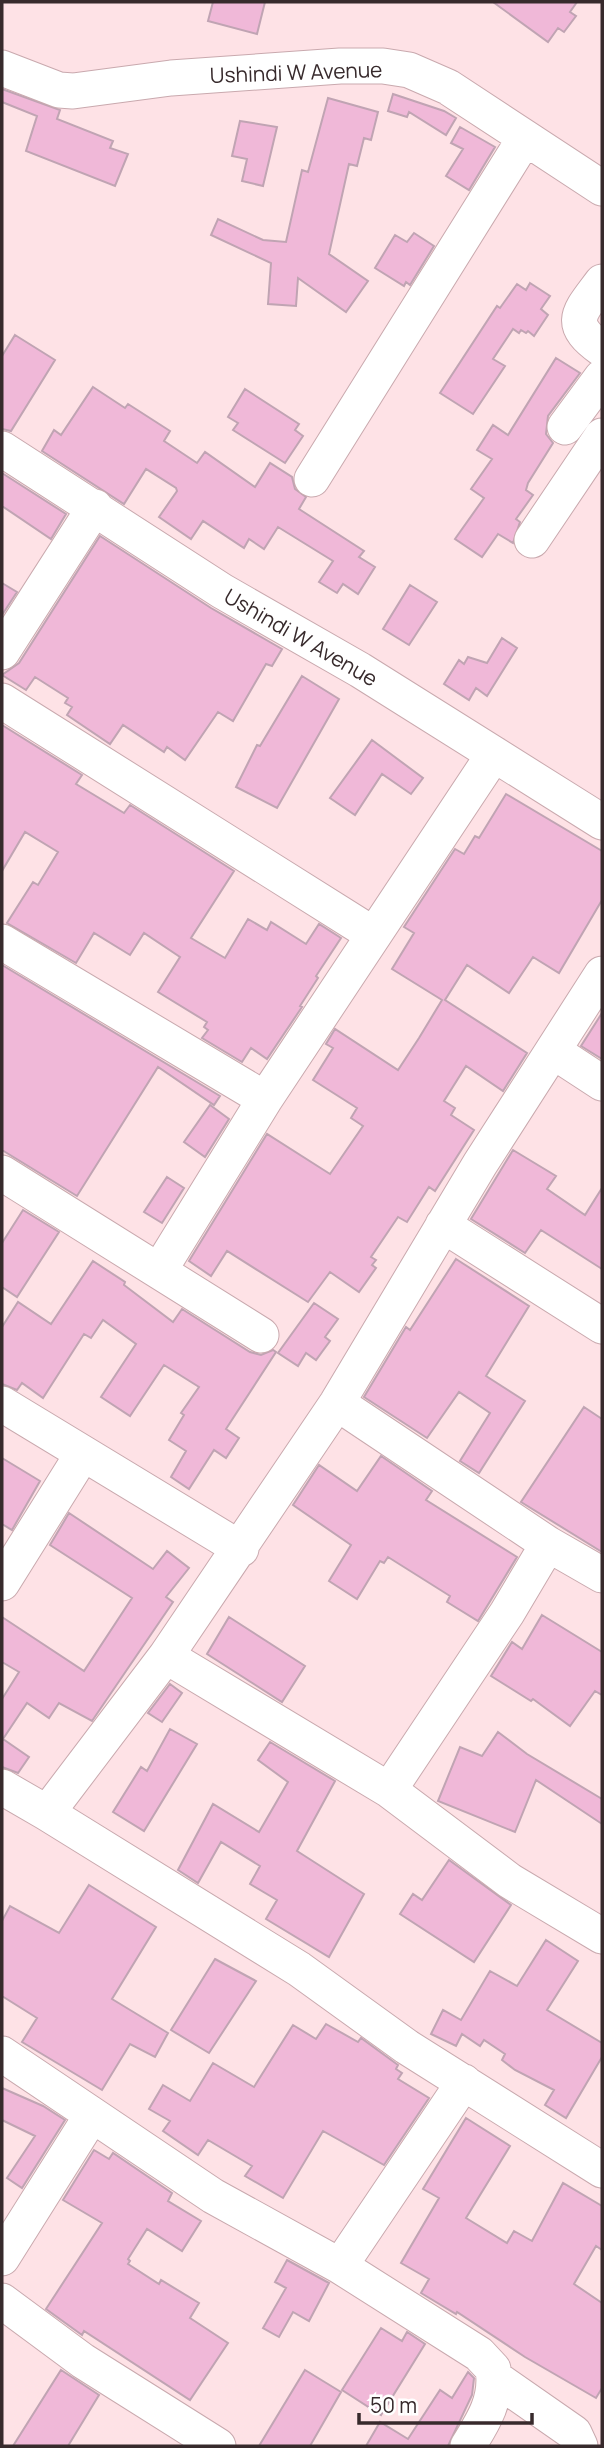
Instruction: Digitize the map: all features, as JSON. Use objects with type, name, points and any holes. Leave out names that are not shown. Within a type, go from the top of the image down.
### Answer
[{"type":"street","name":"Ushindi W Avenue","points":[[2,68],[59,90],[73,91],[171,78],[340,66],[383,66],[427,75],[602,188]]},
{"type":"street","points":[[312,479],[525,138]]},
{"type":"street","points":[[602,282],[584,306],[579,322],[583,336],[602,349]]},
{"type":"street","points":[[565,427],[602,377]]},
{"type":"street","points":[[532,540],[602,436]]},
{"type":"street","name":"Ushindi W Avenue","points":[[2,449],[222,591],[360,670],[602,822]]},
{"type":"street","points":[[2,652],[95,507]]},
{"type":"street","points":[[2,701],[374,934]]},
{"type":"street","points":[[159,1271],[265,1099],[494,754]]},
{"type":"street","points":[[2,942],[265,1099]]},
{"type":"street","points":[[47,1813],[166,1656],[241,1549],[337,1403],[443,1225],[602,974]]},
{"type":"street","points":[[553,1051],[602,1083]]},
{"type":"street","points":[[2,1173],[261,1335]]},
{"type":"street","points":[[443,1225],[602,1326]]},
{"type":"street","points":[[337,1403],[548,1544],[602,1574]]},
{"type":"street","points":[[2,1404],[82,1455],[241,1549]]},
{"type":"street","points":[[2,1583],[82,1455]]},
{"type":"street","points":[[389,1790],[508,1613],[548,1544]]},
{"type":"street","points":[[166,1656],[389,1790],[510,1881],[600,1930]]},
{"type":"street","points":[[2,1787],[299,1969],[407,2047],[597,2156]]},
{"type":"street","points":[[2,2054],[213,2196],[340,2266],[479,2354],[493,2369],[493,2397],[486,2418],[468,2446]]},
{"type":"street","points":[[340,2266],[464,2082]]},
{"type":"street","points":[[2,2258],[92,2115]]},
{"type":"street","points":[[2,2301],[83,2361],[208,2444]]},
{"type":"street","points":[[495,2378],[573,2433],[580,2446]]},
{"type":"building","points":[[213,2],[265,2],[257,34],[208,21]]},
{"type":"building","points":[[493,2],[577,2],[570,12],[576,16],[564,32],[558,28],[548,42]]},
{"type":"building","points":[[2,89],[60,110],[57,119],[113,141],[110,148],[128,154],[115,186],[26,151],[37,116],[2,102]]},
{"type":"building","points":[[393,94],[444,111],[456,118],[446,135],[409,112],[407,117],[388,111]]},
{"type":"building","points":[[328,98],[378,112],[371,140],[364,138],[357,166],[349,164],[329,254],[368,281],[346,312],[298,278],[296,306],[268,304],[271,263],[211,235],[218,219],[263,240],[286,242],[302,170],[308,172]]},
{"type":"building","points":[[240,121],[277,127],[263,186],[242,181],[247,159],[232,156]]},
{"type":"building","points":[[460,127],[495,147],[469,190],[446,176],[463,149],[451,143]]},
{"type":"building","points":[[414,233],[434,246],[410,285],[406,282],[404,286],[375,268],[395,235],[407,242]]},
{"type":"building","points":[[530,283],[550,296],[541,309],[548,315],[534,336],[528,331],[526,333],[521,330],[519,333],[513,329],[493,359],[505,366],[473,414],[440,393],[497,306],[500,308],[517,284],[526,290]]},
{"type":"building","points":[[15,335],[55,360],[11,431],[2,429],[2,356]]},
{"type":"building","points":[[556,358],[580,373],[548,416],[546,434],[553,443],[528,483],[526,490],[533,495],[516,519],[520,522],[513,543],[498,534],[482,557],[455,539],[484,498],[471,489],[492,459],[477,450],[493,425],[508,435]]},
{"type":"building","points":[[93,387],[125,408],[128,404],[170,431],[164,441],[197,463],[205,452],[255,487],[270,463],[292,477],[295,489],[306,497],[299,509],[364,551],[359,557],[375,567],[358,594],[343,584],[337,593],[319,582],[333,561],[278,527],[264,549],[249,539],[244,548],[203,521],[191,539],[159,517],[177,491],[146,469],[124,504],[42,451],[54,430],[61,435]]},
{"type":"building","points":[[245,389],[299,424],[295,430],[303,436],[285,463],[233,430],[238,423],[228,417]]},
{"type":"building","points":[[2,473],[66,514],[51,539],[2,506]]},
{"type":"building","points":[[100,536],[211,608],[282,649],[272,666],[266,664],[233,721],[218,712],[185,760],[167,747],[164,752],[123,725],[110,744],[67,715],[72,707],[65,703],[68,698],[35,677],[26,690],[2,675],[19,663]]},
{"type":"building","points":[[2,583],[17,592],[2,615]]},
{"type":"building","points":[[410,585],[437,602],[409,645],[383,629]]},
{"type":"building","points":[[502,638],[517,648],[487,696],[476,688],[469,700],[444,684],[459,660],[464,664],[468,657],[487,663]]},
{"type":"building","points":[[302,676],[339,699],[277,808],[236,787],[257,745],[260,746]]},
{"type":"building","points":[[2,725],[82,775],[76,784],[124,813],[130,805],[234,871],[191,938],[225,958],[248,919],[267,930],[271,922],[306,944],[319,924],[341,938],[316,976],[318,978],[300,1006],[302,1007],[267,1059],[251,1048],[242,1062],[202,1038],[208,1030],[204,1027],[207,1022],[158,992],[180,957],[144,933],[130,955],[94,933],[76,963],[7,923],[33,882],[38,885],[58,852],[25,832],[2,871]]},
{"type":"building","points":[[372,740],[423,778],[411,794],[382,774],[355,815],[330,798]]},
{"type":"building","points":[[506,794],[602,851],[602,900],[559,973],[533,957],[509,993],[467,965],[445,1000],[527,1053],[503,1091],[466,1066],[444,1101],[455,1108],[451,1115],[474,1130],[435,1191],[429,1187],[407,1222],[398,1217],[371,1257],[376,1260],[372,1265],[376,1268],[359,1292],[330,1272],[308,1302],[227,1251],[211,1276],[189,1261],[267,1134],[330,1174],[363,1126],[351,1118],[357,1108],[313,1080],[333,1048],[326,1044],[335,1029],[398,1070],[419,1038],[442,1000],[392,969],[414,933],[404,927],[455,849],[464,854],[475,836],[479,838]]},
{"type":"building","points":[[2,965],[220,1096],[214,1105],[158,1067],[77,1196],[2,1150]]},
{"type":"building","points":[[602,1013],[602,1059],[581,1046]]},
{"type":"building","points":[[210,1105],[229,1119],[205,1157],[184,1142]]},
{"type":"building","points":[[513,1150],[556,1176],[547,1189],[585,1215],[602,1188],[602,1269],[541,1230],[525,1253],[471,1219]]},
{"type":"building","points":[[167,1177],[184,1188],[162,1223],[144,1212]]},
{"type":"building","points":[[23,1210],[59,1232],[17,1297],[2,1287],[2,1243]]},
{"type":"building","points":[[456,1259],[529,1306],[486,1376],[525,1401],[479,1473],[460,1461],[490,1413],[459,1392],[427,1438],[364,1397],[406,1327],[410,1330]]},
{"type":"building","points":[[93,1261],[125,1282],[124,1285],[173,1322],[182,1309],[250,1352],[261,1355],[273,1350],[276,1352],[226,1429],[239,1438],[226,1458],[214,1450],[189,1489],[171,1477],[186,1451],[169,1440],[184,1415],[181,1413],[199,1387],[164,1365],[130,1416],[101,1397],[136,1344],[103,1320],[91,1338],[84,1334],[43,1398],[22,1383],[17,1390],[2,1384],[2,1327],[18,1302],[51,1324]]},
{"type":"building","points":[[314,1303],[338,1319],[325,1337],[330,1341],[316,1360],[306,1353],[298,1366],[278,1353]]},
{"type":"building","points":[[584,1407],[602,1419],[602,1552],[521,1502]]},
{"type":"building","points":[[381,1456],[432,1491],[426,1500],[517,1557],[478,1621],[447,1602],[450,1596],[388,1557],[384,1563],[380,1561],[357,1599],[329,1581],[351,1545],[293,1505],[319,1465],[357,1491]]},
{"type":"building","points":[[2,1458],[40,1481],[12,1530],[2,1524]]},
{"type":"building","points":[[69,1513],[153,1569],[167,1551],[189,1568],[166,1597],[173,1602],[92,1721],[59,1703],[49,1718],[27,1703],[3,1739],[29,1757],[18,1773],[2,1767],[2,1699],[19,1672],[2,1662],[2,1617],[84,1671],[132,1598],[50,1545]]},
{"type":"building","points":[[542,1615],[602,1652],[602,1695],[595,1691],[570,1726],[533,1699],[531,1701],[491,1676],[512,1642],[522,1649]]},
{"type":"building","points":[[229,1617],[305,1666],[282,1702],[207,1654]]},
{"type":"building","points":[[170,1684],[182,1693],[162,1722],[148,1713]]},
{"type":"building","points":[[170,1729],[197,1744],[144,1831],[113,1812],[141,1767],[147,1771]]},
{"type":"building","points":[[498,1732],[527,1754],[602,1799],[602,1824],[536,1780],[515,1832],[438,1801],[460,1747],[482,1756]]},
{"type":"building","points":[[270,1742],[335,1781],[297,1851],[364,1894],[329,1957],[266,1919],[277,1900],[250,1884],[260,1866],[221,1842],[198,1883],[178,1870],[213,1804],[259,1832],[288,1782],[258,1760]]},
{"type":"building","points":[[449,1860],[511,1905],[474,1962],[400,1914],[413,1894],[422,1900]]},
{"type":"building","points":[[89,1885],[156,1927],[112,1999],[168,2033],[155,2057],[130,2044],[102,2090],[22,2042],[37,2018],[2,1996],[2,1921],[10,1906],[59,1933]]},
{"type":"building","points":[[546,1940],[578,1961],[547,2010],[602,2043],[602,2057],[566,2118],[545,2105],[554,2090],[515,2070],[502,2060],[505,2054],[484,2040],[480,2046],[462,2034],[456,2046],[431,2034],[443,2010],[461,2020],[490,1971],[517,1986]]},
{"type":"building","points":[[215,1959],[256,1981],[209,2053],[171,2030]]},
{"type":"building","points":[[326,2024],[358,2042],[361,2038],[398,2065],[396,2069],[402,2073],[398,2079],[429,2098],[384,2165],[323,2131],[283,2198],[245,2176],[252,2166],[208,2140],[198,2155],[163,2131],[170,2121],[149,2109],[163,2085],[190,2101],[213,2063],[254,2087],[293,2025],[316,2039]]},
{"type":"building","points":[[2,2088],[43,2106],[65,2120],[22,2188],[7,2178],[35,2136],[2,2120]]},
{"type":"building","points":[[466,2118],[510,2146],[466,2218],[507,2243],[514,2231],[532,2241],[563,2183],[602,2206],[602,2250],[596,2246],[574,2284],[602,2303],[602,2388],[596,2398],[525,2357],[457,2312],[456,2314],[421,2293],[429,2279],[401,2263],[439,2198],[423,2189]]},
{"type":"building","points":[[94,2150],[109,2159],[113,2153],[172,2193],[168,2201],[201,2221],[182,2251],[147,2229],[128,2259],[128,2264],[159,2284],[161,2280],[199,2303],[190,2318],[228,2343],[190,2400],[84,2331],[82,2335],[46,2309],[102,2223],[63,2200]]},
{"type":"building","points":[[287,2260],[329,2283],[309,2321],[293,2312],[279,2337],[263,2328],[286,2288],[275,2282]]},
{"type":"building","points":[[381,2328],[402,2341],[407,2332],[425,2344],[381,2415],[342,2390]]},
{"type":"building","points":[[61,2370],[99,2395],[68,2446],[13,2446]]},
{"type":"building","points":[[305,2370],[341,2392],[310,2446],[259,2446]]},
{"type":"building","points":[[468,2372],[474,2378],[472,2395],[448,2446],[366,2446],[380,2422],[408,2439],[440,2390],[452,2398]]}]
